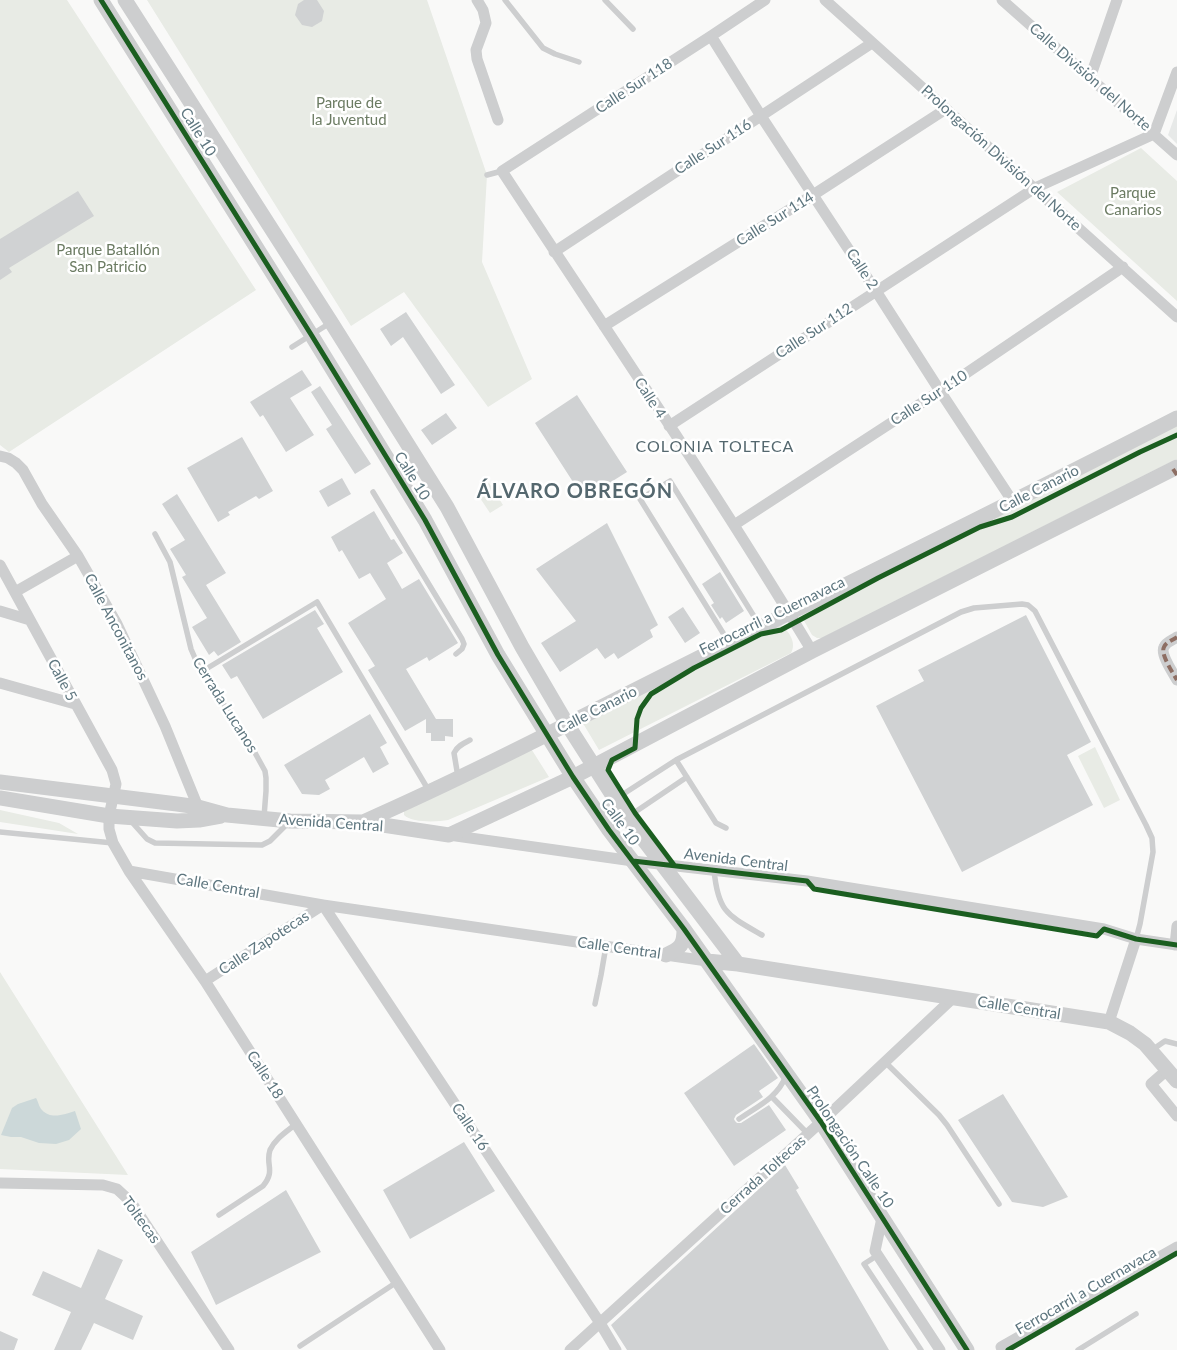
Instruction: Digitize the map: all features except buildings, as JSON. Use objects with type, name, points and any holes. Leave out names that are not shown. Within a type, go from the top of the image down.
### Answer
[{"type":"street","name":"Calle 10","points":[[101,0],[425,520],[498,655],[547,736],[596,812],[707,961]]},
{"type":"street","name":"Calle 10","points":[[125,0],[447,507],[522,647],[614,800],[738,964]]},
{"type":"street","points":[[477,0],[483,10],[486,23],[476,50],[477,59],[498,120]]},
{"type":"street","name":"Calle Sur 118","points":[[502,171],[765,0]]},
{"type":"street","name":"Prolongación División del Norte","points":[[825,0],[1177,317]]},
{"type":"street","name":"Calle División del Norte","points":[[1002,0],[1177,155]]},
{"type":"street","points":[[1090,78],[1117,0]]},
{"type":"street","name":"Calle 2","points":[[711,36],[761,116],[1013,502]]},
{"type":"street","name":"Calle Sur 116","points":[[554,252],[872,43]]},
{"type":"street","points":[[1154,134],[1177,72]]},
{"type":"street","name":"Calle Sur 114","points":[[604,326],[946,109]]},
{"type":"street","name":"Calle Sur 112","points":[[669,426],[1035,188],[1154,134]]},
{"type":"street","name":"Calle 4","points":[[502,171],[734,525],[812,651]]},
{"type":"street","name":"Calle Sur 110","points":[[734,525],[940,392],[1123,267]]},
{"type":"street","name":"Calle Canario","points":[[363,822],[430,793],[547,736],[567,724],[1013,502],[1177,418]]},
{"type":"street","name":"Calle Anconitanos","points":[[0,456],[12,460],[23,470],[42,504],[78,556],[121,632],[165,726],[199,814]]},
{"type":"street","points":[[449,835],[594,767],[812,651],[1176,470]]},
{"type":"street","points":[[15,592],[78,556]]},
{"type":"street","name":"Calle 5","points":[[0,565],[112,770],[116,784],[114,796]]},
{"type":"street","points":[[0,611],[30,620]]},
{"type":"street","points":[[1177,638],[1164,646],[1163,651],[1177,680]]},
{"type":"street","points":[[0,683],[75,704]]},
{"type":"street","name":"Avenida Central","points":[[0,782],[114,796],[199,814],[290,821],[363,822],[633,861],[807,880],[1104,928],[1136,939],[1176,945]]},
{"type":"street","name":"Calle 18","points":[[114,796],[109,816],[109,829],[113,843],[129,871],[205,981],[440,1350]]},
{"type":"street","name":"Avenida Central","points":[[0,798],[109,816],[177,821],[199,814]]},
{"type":"street","name":"Calle Central","points":[[129,871],[323,905],[738,964],[1109,1022]]},
{"type":"street","name":"Calle Zapotecas","points":[[205,981],[323,905]]},
{"type":"street","name":"Calle 16","points":[[323,905],[616,1350]]},
{"type":"street","points":[[1176,945],[1177,926]]},
{"type":"street","points":[[666,955],[682,946],[684,929]]},
{"type":"street","points":[[1136,939],[1109,1022],[1130,1032],[1144,1044],[1172,1075],[1151,1084],[1177,1116]]},
{"type":"street","name":"Prolongación Calle 10","points":[[707,961],[821,1122],[967,1350]]},
{"type":"street","name":"Cerrada Toltecas","points":[[570,1350],[808,1134],[954,998]]},
{"type":"street","name":"Toltecas","points":[[0,1183],[103,1185],[117,1189],[131,1202],[229,1350]]},
{"type":"street","points":[[882,1218],[875,1251],[940,1350]]},
{"type":"street","points":[[1001,1347],[1177,1247]]},
{"type":"lane","points":[[504,0],[543,48],[579,62]]},
{"type":"lane","points":[[605,0],[633,29]]},
{"type":"lane","points":[[487,175],[502,171]]},
{"type":"lane","points":[[292,347],[312,336],[331,322]]},
{"type":"lane","points":[[729,643],[640,499],[670,481],[760,627]]},
{"type":"lane","points":[[374,492],[462,639],[464,644],[462,649],[456,654]]},
{"type":"lane","name":"Cerrada Lucanos","points":[[155,534],[170,562],[191,649],[201,672],[234,719],[265,771],[264,818]]},
{"type":"lane","points":[[201,672],[317,602],[430,793]]},
{"type":"lane","points":[[596,812],[676,760],[961,612],[974,608],[1028,605],[1035,611],[1152,838],[1153,852],[1136,939]]},
{"type":"lane","points":[[458,779],[454,752],[458,746],[470,740]]},
{"type":"lane","points":[[676,760],[716,823],[726,828]]},
{"type":"lane","points":[[609,830],[687,778]]},
{"type":"lane","points":[[127,817],[147,839],[155,843],[262,845],[267,844],[290,821]]},
{"type":"lane","points":[[0,832],[113,843]]},
{"type":"lane","points":[[714,870],[720,904],[734,919],[762,935]]},
{"type":"lane","points":[[594,1004],[606,946]]},
{"type":"lane","points":[[1150,1051],[1164,1042],[1177,1044]]},
{"type":"lane","points":[[885,1062],[939,1115],[999,1204]]},
{"type":"lane","points":[[739,1119],[772,1097],[783,1084],[786,1074]]},
{"type":"lane","points":[[772,1097],[808,1134]]},
{"type":"lane","points":[[219,1215],[263,1186],[269,1179],[270,1151],[277,1139],[296,1124]]},
{"type":"lane","points":[[878,1255],[864,1264],[921,1350]]},
{"type":"lane","points":[[300,1346],[397,1282]]},
{"type":"lane","points":[[1078,1350],[1136,1314]]},
{"type":"shaded area","points":[[1177,110],[1177,144],[1168,135]]},
{"type":"shaded area","points":[[36,1098],[41,1109],[50,1115],[67,1114],[75,1111],[81,1129],[69,1140],[56,1144],[39,1143],[21,1137],[1,1135],[12,1108]]},
{"type":"green space","name":"Parque Batallón San Patricio","points":[[0,0],[67,0],[256,290],[9,452],[0,445]]},
{"type":"green space","name":"Parque de la Juventud","points":[[147,0],[427,0],[487,175],[482,262],[532,379],[488,407],[404,292],[351,326]]},
{"type":"green space","name":"Parque Canarios","points":[[1141,148],[1177,181],[1177,301],[1057,192]]},
{"type":"green space","points":[[1177,422],[1177,459],[822,638],[812,635],[802,617],[803,612]]},
{"type":"green space","points":[[489,483],[503,505],[490,513],[476,492]]},
{"type":"green space","points":[[781,625],[787,630],[793,641],[791,653],[599,750],[581,720]]},
{"type":"green space","points":[[530,747],[549,777],[448,820],[419,821],[404,815],[404,811]]},
{"type":"green space","points":[[1095,747],[1120,800],[1104,808],[1078,756]]},
{"type":"green space","points":[[0,810],[59,823],[78,834],[0,822]]},
{"type":"green space","points":[[0,972],[128,1175],[0,1169]]},
{"type":"marked path","points":[[1173,469],[1177,475]]},
{"type":"marked path","points":[[1177,637],[1166,644],[1163,650],[1177,680]]},
{"type":"cycle path","points":[[101,0],[425,520],[498,655],[573,777],[609,830],[684,929],[821,1122],[967,1350]]},
{"type":"cycle path","name":"Ferrocarril a Cuernavaca","points":[[674,865],[635,813],[608,770],[612,760],[635,748],[637,719],[641,708],[651,694],[694,668],[761,634],[781,630],[878,578],[980,527],[1012,517],[1177,435]]},
{"type":"cycle path","points":[[633,861],[807,881],[814,889],[1097,936],[1104,929],[1136,939],[1177,945]]},
{"type":"cycle path","name":"Ferrocarril a Cuernavaca","points":[[1008,1350],[1177,1253]]},
{"type":"district","name":"COLONIA TOLTECA","points":[[715,447]]},
{"type":"district","name":"ÁLVARO OBREGÓN","points":[[575,492]]}]
